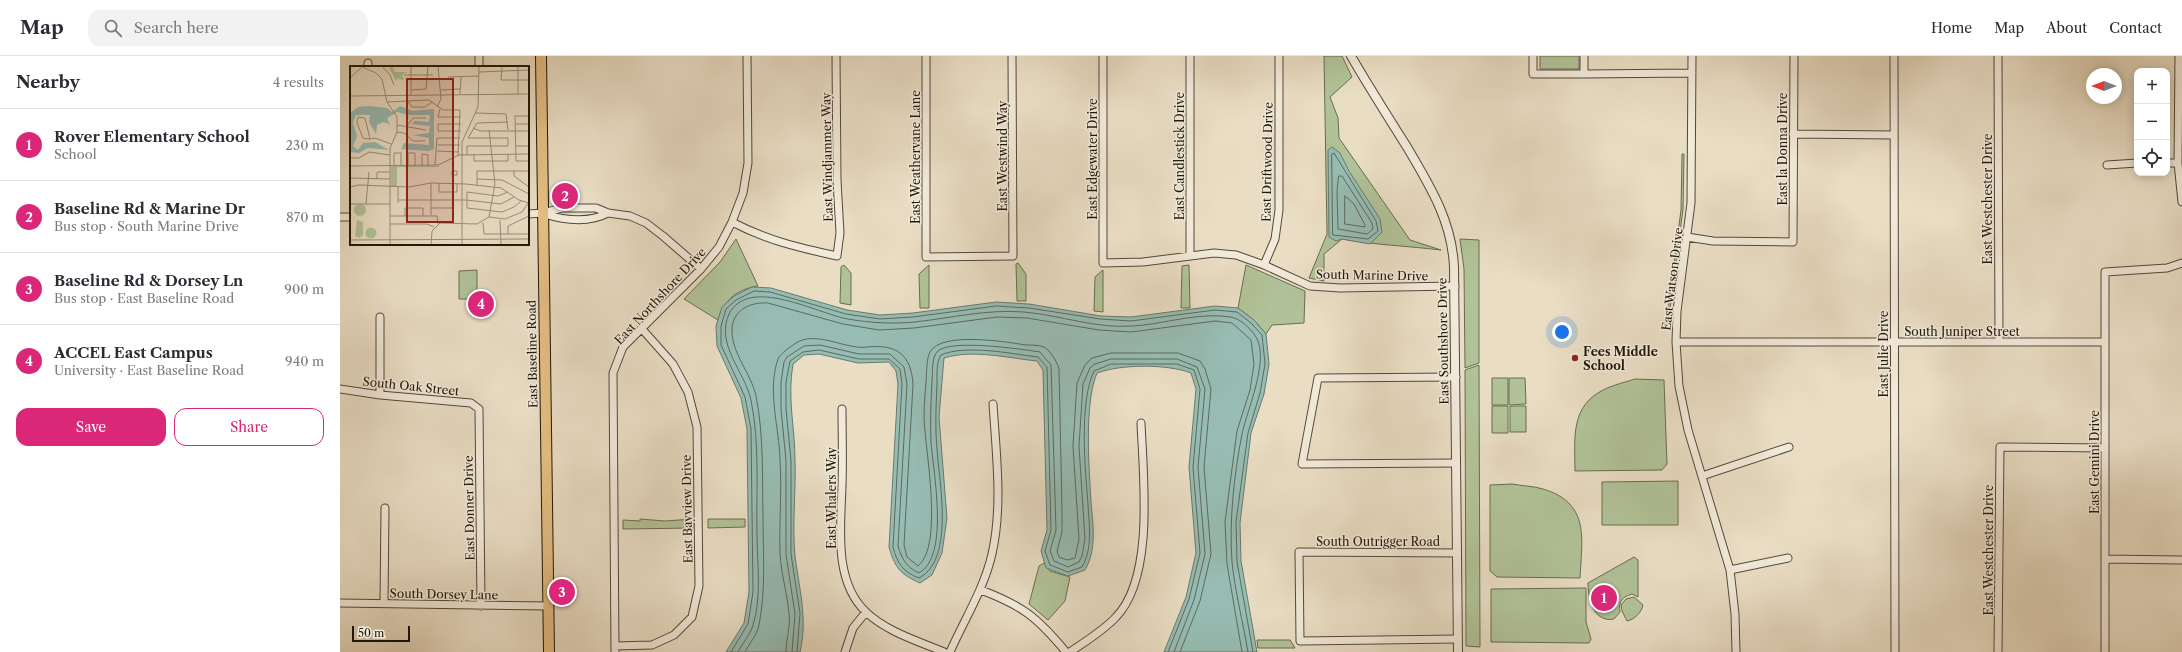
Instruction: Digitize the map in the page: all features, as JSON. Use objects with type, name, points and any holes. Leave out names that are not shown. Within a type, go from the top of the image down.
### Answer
[{"type":"main road","name":"East Baseline Road","points":[[541,56],[549,652]]},
{"type":"street","name":"East Northshore Drive","points":[[615,649],[613,373],[623,348],[701,269],[719,247],[732,222],[743,193],[748,162],[747,56]]},
{"type":"street","name":"East Windjammer Way","points":[[732,222],[757,235],[786,245],[837,256],[840,233],[837,180],[836,56]]},
{"type":"street","name":"East Weathervane Lane","points":[[926,56],[926,257],[1014,256]]},
{"type":"street","name":"East Westwind Way","points":[[1012,56],[1014,256]]},
{"type":"street","name":"East Edgewater Drive","points":[[1103,56],[1103,263]]},
{"type":"street","name":"East Candlestick Drive","points":[[1190,56],[1190,256]]},
{"type":"street","name":"East Driftwood Drive","points":[[1264,265],[1276,239],[1279,210],[1279,56]]},
{"type":"street","name":"East Southshore Drive","points":[[1351,56],[1440,205],[1452,242],[1456,377],[1458,652]]},
{"type":"street","points":[[1533,56],[1533,74],[1692,73]]},
{"type":"street","points":[[1584,56],[1584,74]]},
{"type":"street","name":"East Watson Drive","points":[[1692,56],[1692,182],[1687,237],[1677,311],[1676,342],[1680,386],[1685,416],[1730,570],[1736,623],[1736,652]]},
{"type":"street","name":"East la Donna Drive","points":[[1687,237],[1719,242],[1793,242],[1794,56]]},
{"type":"street","name":"East Julie Drive","points":[[1894,56],[1895,652]]},
{"type":"street","name":"East Westchester Drive","points":[[1998,56],[1999,342]]},
{"type":"street","points":[[2179,56],[2178,162],[2182,202]]},
{"type":"street","points":[[1793,134],[1894,134]]},
{"type":"street","points":[[2107,165],[2134,162]]},
{"type":"street","points":[[2170,162],[2178,162]]},
{"type":"street","points":[[529,214],[543,213],[562,208],[596,208],[608,213],[630,216],[646,223],[701,269]]},
{"type":"street","points":[[543,213],[562,219],[598,218],[608,213]]},
{"type":"street","name":"South Marine Drive","points":[[1103,263],[1143,262],[1221,254],[1236,256],[1264,265],[1310,286],[1340,288],[1454,286]]},
{"type":"street","name":"East Gemini Drive","points":[[2105,652],[2105,272],[2167,268],[2182,263]]},
{"type":"street","points":[[380,316],[380,395]]},
{"type":"street","name":"East Bayview Drive","points":[[615,649],[652,645],[674,635],[692,617],[699,586],[697,427],[688,392],[673,364],[642,329]]},
{"type":"street","name":"South Juniper Street","points":[[1676,342],[2104,342]]},
{"type":"street","points":[[1456,377],[1318,378],[1302,464],[1456,462]]},
{"type":"street","name":"South Oak Street","points":[[340,389],[380,395],[471,403],[478,409]]},
{"type":"street","points":[[950,652],[980,590],[992,554],[997,519],[993,404]]},
{"type":"street","name":"East Donner Drive","points":[[478,409],[481,606]]},
{"type":"street","name":"East Whalers Way","points":[[842,409],[839,543],[844,572],[855,597],[866,612],[888,627],[944,652]]},
{"type":"street","points":[[1070,652],[1095,636],[1117,616],[1129,598],[1140,569],[1143,537],[1141,423]]},
{"type":"street","points":[[1702,476],[1789,447]]},
{"type":"street","name":"East Westchester Drive","points":[[1998,652],[2000,447],[2105,448]]},
{"type":"street","points":[[384,603],[385,508]]},
{"type":"street","name":"South Outrigger Road","points":[[1457,553],[1299,552],[1300,641],[1458,639]]},
{"type":"street","points":[[1730,570],[1788,558]]},
{"type":"street","points":[[2105,559],[2182,560]]},
{"type":"street","points":[[980,590],[1006,600],[1030,614],[1051,634],[1066,652]]},
{"type":"street","name":"South Dorsey Lane","points":[[340,603],[548,606]]},
{"type":"street","points":[[845,652],[853,628],[866,612]]},
{"type":"green space","points":[[1324,56],[1342,56],[1352,77],[1330,97],[1338,118],[1339,138],[1410,240],[1441,250],[1367,243],[1342,239],[1324,254],[1324,281],[1309,278],[1327,234]]},
{"type":"green space","points":[[1540,56],[1579,56],[1579,69],[1540,69]]},
{"type":"green space","points":[[1682,154],[1684,154],[1683,209],[1670,309],[1668,309],[1681,210]]},
{"type":"green space","points":[[736,239],[758,286],[744,290],[732,297],[723,307],[718,320],[684,299],[720,262]]},
{"type":"green space","points":[[1460,239],[1479,240],[1479,363],[1465,368],[1464,269]]},
{"type":"green space","points":[[1018,263],[1026,274],[1026,301],[1017,301],[1016,264]]},
{"type":"green space","points":[[844,265],[851,273],[851,305],[840,303],[841,267]]},
{"type":"green space","points":[[929,265],[929,308],[920,308],[919,274]]},
{"type":"green space","points":[[1189,265],[1190,308],[1181,308],[1182,266]]},
{"type":"green space","points":[[1246,265],[1305,291],[1304,323],[1272,325],[1266,334],[1254,320],[1238,308]]},
{"type":"green space","points":[[477,270],[477,299],[459,299],[459,271]]},
{"type":"green space","points":[[1103,270],[1103,312],[1094,311],[1095,277]]},
{"type":"green space","points":[[1479,365],[1480,647],[1466,646],[1465,370]]},
{"type":"green space","points":[[1492,378],[1508,378],[1508,405],[1492,405]]},
{"type":"green space","points":[[1509,378],[1525,378],[1526,404],[1509,405]]},
{"type":"green space","points":[[1635,379],[1664,380],[1667,464],[1662,470],[1575,471],[1576,428],[1578,418],[1583,408],[1589,400],[1598,393]]},
{"type":"green space","points":[[1492,406],[1508,406],[1508,433],[1492,433]]},
{"type":"green space","points":[[1510,406],[1526,406],[1526,432],[1510,432]]},
{"type":"green space","points":[[1678,481],[1678,525],[1602,525],[1602,482]]},
{"type":"green space","points":[[1512,484],[1543,489],[1558,495],[1569,503],[1576,513],[1582,536],[1580,578],[1497,577],[1490,571],[1490,485]]},
{"type":"green space","points":[[640,519],[665,521],[693,519],[693,528],[623,529],[623,520],[640,521]]},
{"type":"green space","points":[[708,519],[745,519],[745,527],[708,528]]},
{"type":"green space","points":[[1634,557],[1638,560],[1638,597],[1632,594],[1623,598],[1620,603],[1620,612],[1614,619],[1601,617],[1593,608],[1589,596],[1588,583]]},
{"type":"green space","points":[[1044,563],[1050,571],[1070,577],[1065,601],[1048,620],[1029,604],[1039,566]]},
{"type":"green space","points":[[1586,588],[1586,622],[1591,639],[1589,643],[1491,642],[1491,589]]},
{"type":"green space","points":[[1634,597],[1643,605],[1635,617],[1627,621],[1621,605],[1626,599]]},
{"type":"green space","points":[[1257,640],[1290,640],[1295,648],[1258,648]]},
{"type":"water","points":[[1332,147],[1340,153],[1349,171],[1380,219],[1382,232],[1370,244],[1342,239],[1336,241],[1329,237],[1328,150]]},
{"type":"water","points":[[752,287],[771,288],[847,310],[880,315],[913,313],[996,302],[1029,304],[1101,316],[1131,317],[1215,306],[1238,308],[1254,320],[1266,334],[1269,364],[1264,394],[1251,433],[1240,523],[1241,561],[1257,652],[1164,652],[1186,597],[1196,553],[1189,467],[1196,389],[1191,373],[1170,368],[1144,366],[1119,368],[1097,373],[1090,401],[1088,436],[1093,546],[1089,562],[1085,570],[1068,576],[1046,568],[1041,551],[1047,530],[1043,370],[1037,361],[1002,356],[967,354],[944,358],[939,417],[947,518],[942,553],[932,575],[920,583],[908,577],[899,570],[889,547],[898,384],[896,371],[889,362],[858,363],[819,354],[804,355],[793,364],[791,377],[791,401],[795,448],[794,544],[803,616],[800,652],[726,652],[744,623],[749,592],[747,429],[741,398],[717,346],[716,326],[722,307],[734,296]]},
{"type":"place","name":"Baseline Rd & Marine Dr","points":[[565,196]]},
{"type":"place","name":"ACCEL East Campus","points":[[481,304]]},
{"type":"place","name":"Fees Middle School","points":[[1575,358]]},
{"type":"place","name":"Baseline Rd & Dorsey Ln","points":[[562,592]]},
{"type":"place","name":"Rover Elementary School","points":[[1604,598]]}]
